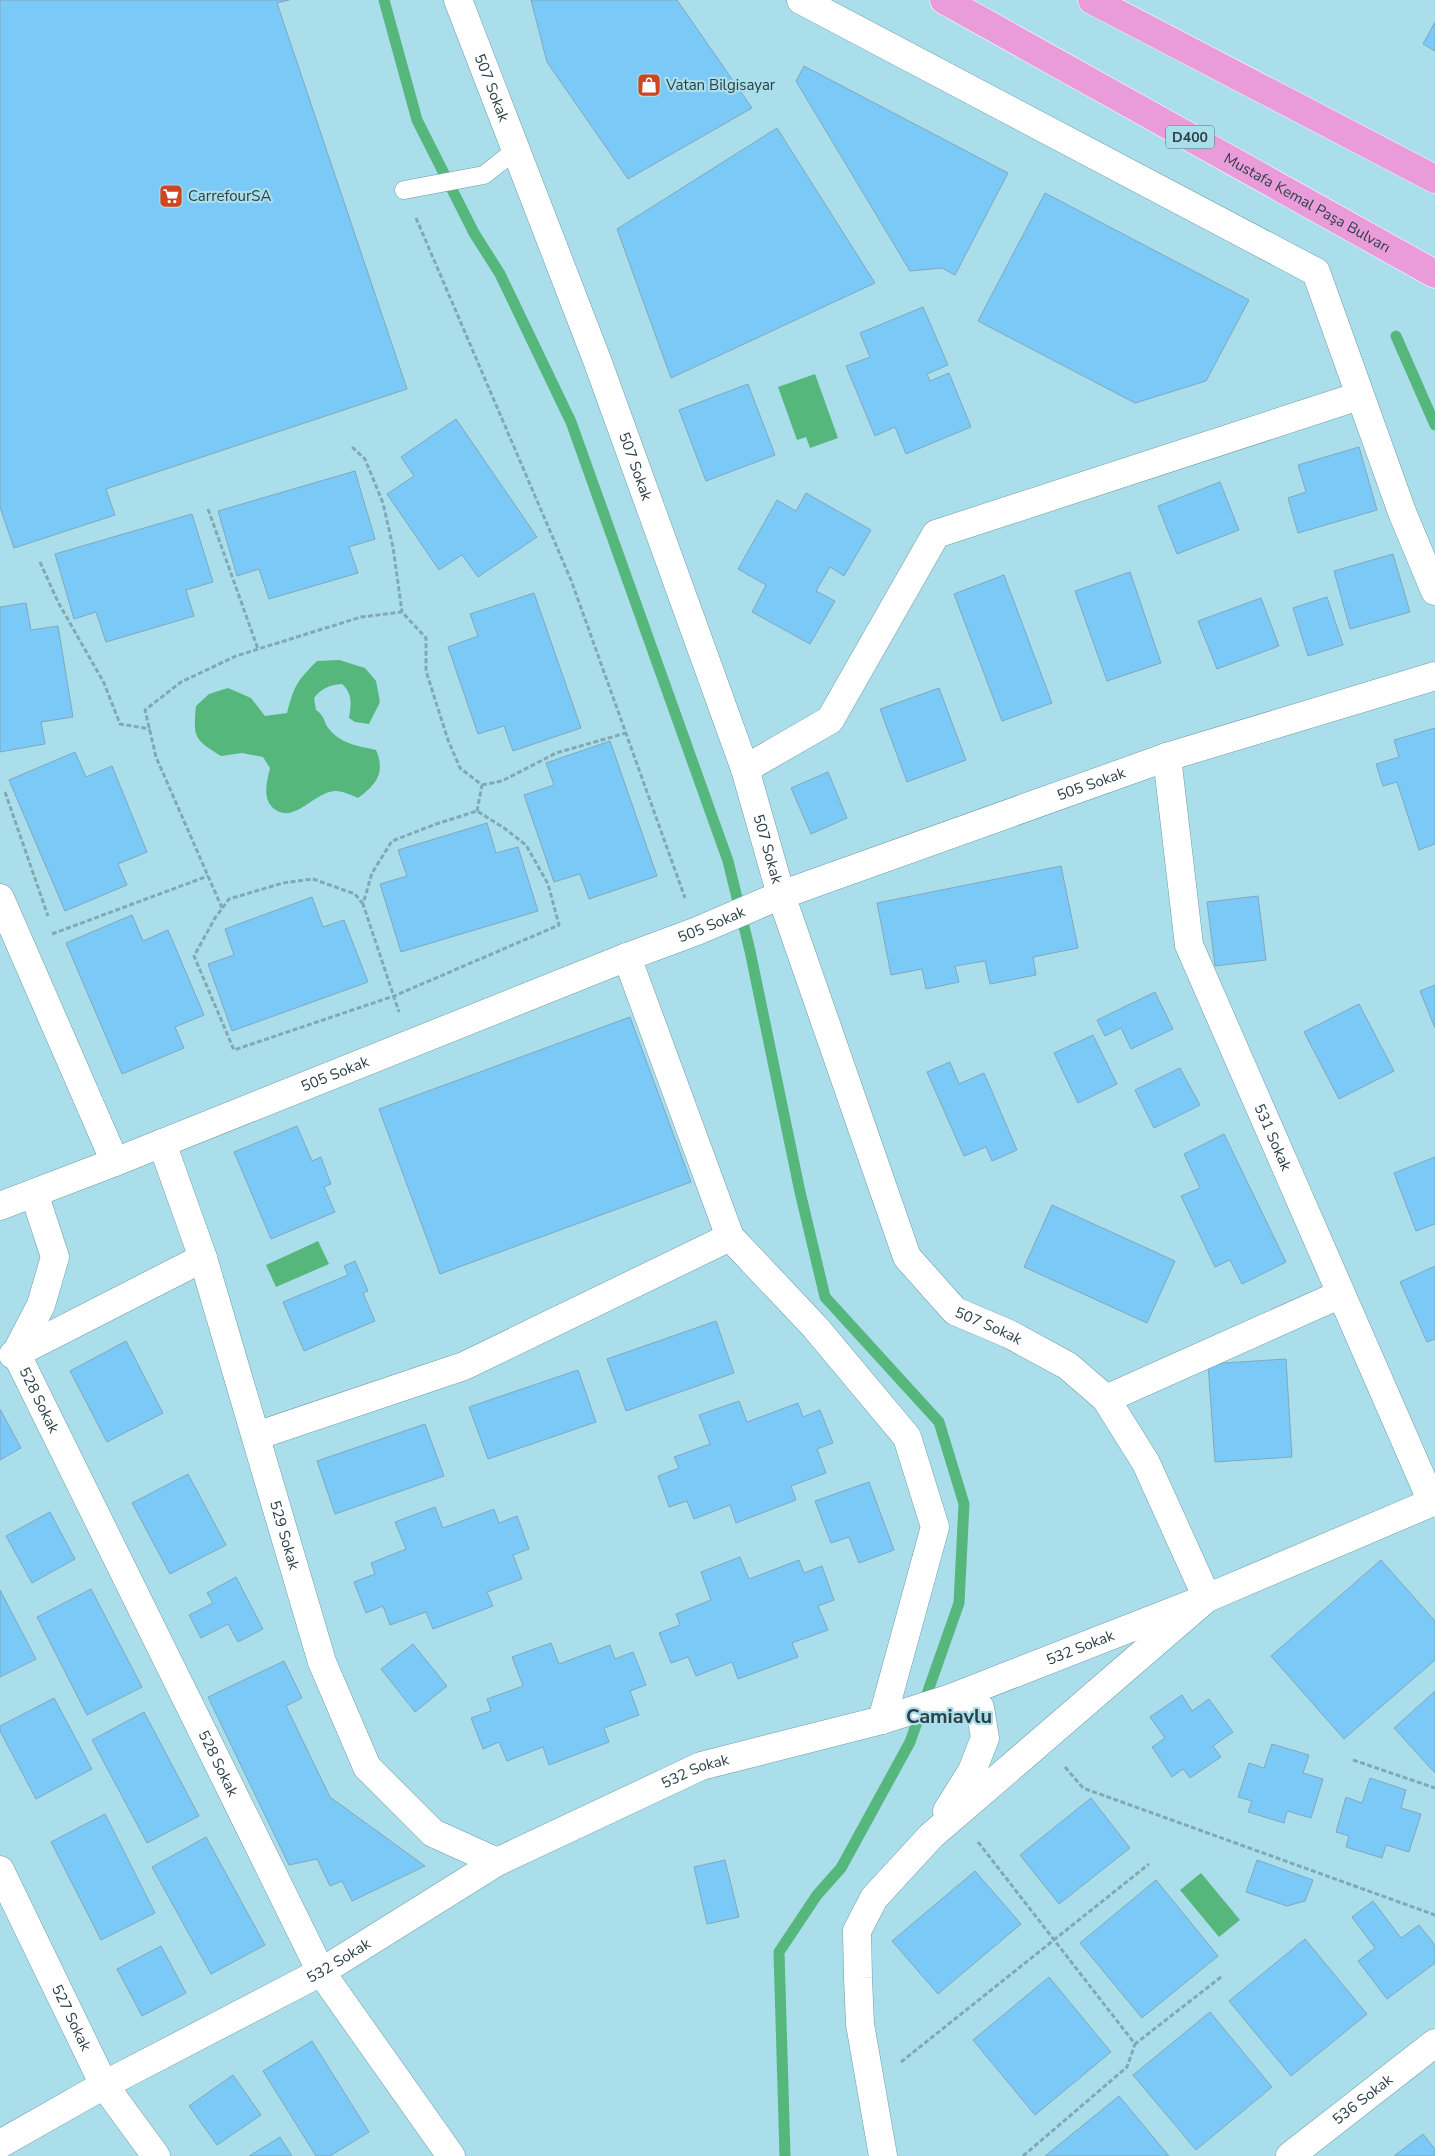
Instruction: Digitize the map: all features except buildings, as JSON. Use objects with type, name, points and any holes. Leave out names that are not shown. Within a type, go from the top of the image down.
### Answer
[{"type":"highway","name":"Mustafa Kemal Paşa Bulvarı","points":[[944,0],[1435,274]]},
{"type":"highway","points":[[1092,0],[1435,179]]},
{"type":"highway","points":[[1116,0],[1225,70]]},
{"type":"street","name":"507 Sokak","points":[[458,0],[517,149],[600,370],[745,769],[781,895],[907,1257],[956,1311],[1008,1334],[1068,1366],[1106,1399],[1146,1463],[1206,1598]]},
{"type":"street","points":[[802,0],[1316,272],[1402,512],[1435,591]]},
{"type":"street","points":[[745,769],[830,720],[936,534],[1359,396]]},
{"type":"street","name":"505 Sokak","points":[[0,1206],[115,1162],[627,957],[697,932],[781,895],[1167,758],[1435,676]]},
{"type":"street","name":"531 Sokak","points":[[1167,758],[1189,945],[1433,1502]]},
{"type":"street","points":[[0,898],[115,1162]]},
{"type":"street","points":[[627,957],[730,1237],[815,1327],[907,1437],[935,1527],[882,1720]]},
{"type":"street","name":"529 Sokak","points":[[162,1143],[203,1258],[322,1662],[367,1767],[432,1833],[497,1862]]},
{"type":"street","points":[[8,1357],[41,1305],[55,1257],[34,1193]]},
{"type":"street","points":[[256,1436],[464,1366],[730,1237]]},
{"type":"street","points":[[8,1357],[203,1258]]},
{"type":"street","points":[[1106,1399],[1341,1294]]},
{"type":"street","name":"528 Sokak","points":[[8,1357],[321,1972],[451,2156]]},
{"type":"street","name":"532 Sokak","points":[[0,2144],[104,2086],[321,1972],[497,1862],[701,1766],[882,1720],[951,1698],[1206,1598],[1433,1502]]},
{"type":"street","points":[[882,2156],[860,2024],[857,1931],[874,1898],[931,1836],[1206,1598]]},
{"type":"street","points":[[931,1836],[972,1771],[985,1738],[980,1708],[951,1698]]},
{"type":"street","name":"527 Sokak","points":[[0,1873],[104,2086],[156,2156]]},
{"type":"street","name":"536 Sokak","points":[[1303,2152],[1435,2043]]},
{"type":"lane","points":[[404,190],[484,175],[517,149]]},
{"type":"path","points":[[404,190],[571,580],[697,932]]},
{"type":"path","points":[[352,447],[365,459],[383,503],[393,547],[402,612],[426,638],[426,671],[448,740],[460,768],[482,785],[502,781],[556,753],[626,733]]},
{"type":"path","points":[[208,509],[258,649]]},
{"type":"path","points":[[40,562],[58,602],[104,683],[120,724],[150,729]]},
{"type":"path","points":[[222,909],[156,757],[145,710],[181,682],[236,656],[361,617],[402,612]]},
{"type":"path","points":[[477,811],[482,785]]},
{"type":"path","points":[[5,792],[58,943]]},
{"type":"path","points":[[363,904],[372,873],[392,841],[477,811],[504,828],[526,846],[548,884],[559,925],[394,996],[234,1050],[194,956],[229,899],[282,884],[313,879],[355,894],[363,904],[394,996],[409,1044]]},
{"type":"path","points":[[54,933],[208,876]]},
{"type":"path","points":[[1042,1740],[1083,1788],[1435,1916]]},
{"type":"path","points":[[1353,1760],[1435,1788]]},
{"type":"path","points":[[955,1815],[1135,2044]]},
{"type":"path","points":[[871,2090],[876,2083],[1148,1864]]},
{"type":"path","points":[[1023,2156],[1127,2067],[1135,2044],[1221,1977]]},
{"type":"shaded area","points":[[815,374],[838,438],[810,448],[806,437],[797,440],[778,387]]},
{"type":"shaded area","points":[[339,660],[365,668],[376,681],[380,702],[369,724],[355,722],[349,718],[350,695],[342,684],[337,684],[323,689],[314,698],[316,710],[329,729],[339,738],[351,744],[376,750],[380,765],[378,778],[358,798],[347,793],[328,792],[296,811],[289,813],[281,812],[273,808],[267,799],[266,789],[270,768],[263,757],[242,753],[221,756],[205,746],[197,737],[195,731],[196,706],[209,694],[228,688],[251,698],[265,716],[287,713],[297,684],[310,668],[317,661]]},
{"type":"shaded area","points":[[318,1241],[329,1264],[276,1287],[266,1265]]},
{"type":"shaded area","points":[[1201,1873],[1240,1920],[1219,1937],[1180,1890]]},
{"type":"waterway","points":[[384,0],[417,120],[474,233],[500,274],[571,422],[728,861],[750,951],[800,1192],[825,1297],[939,1422],[964,1504],[959,1603],[910,1742],[841,1868],[817,1895],[779,1952],[785,2156]]},
{"type":"waterway","points":[[1396,336],[1435,425]]},
{"type":"place","name":"Vatan Bilgisayar","points":[[649,85]]},
{"type":"place","name":"CarrefourSA","points":[[171,196]]},
{"type":"district","name":"Camiavlu","points":[[949,1716]]}]
